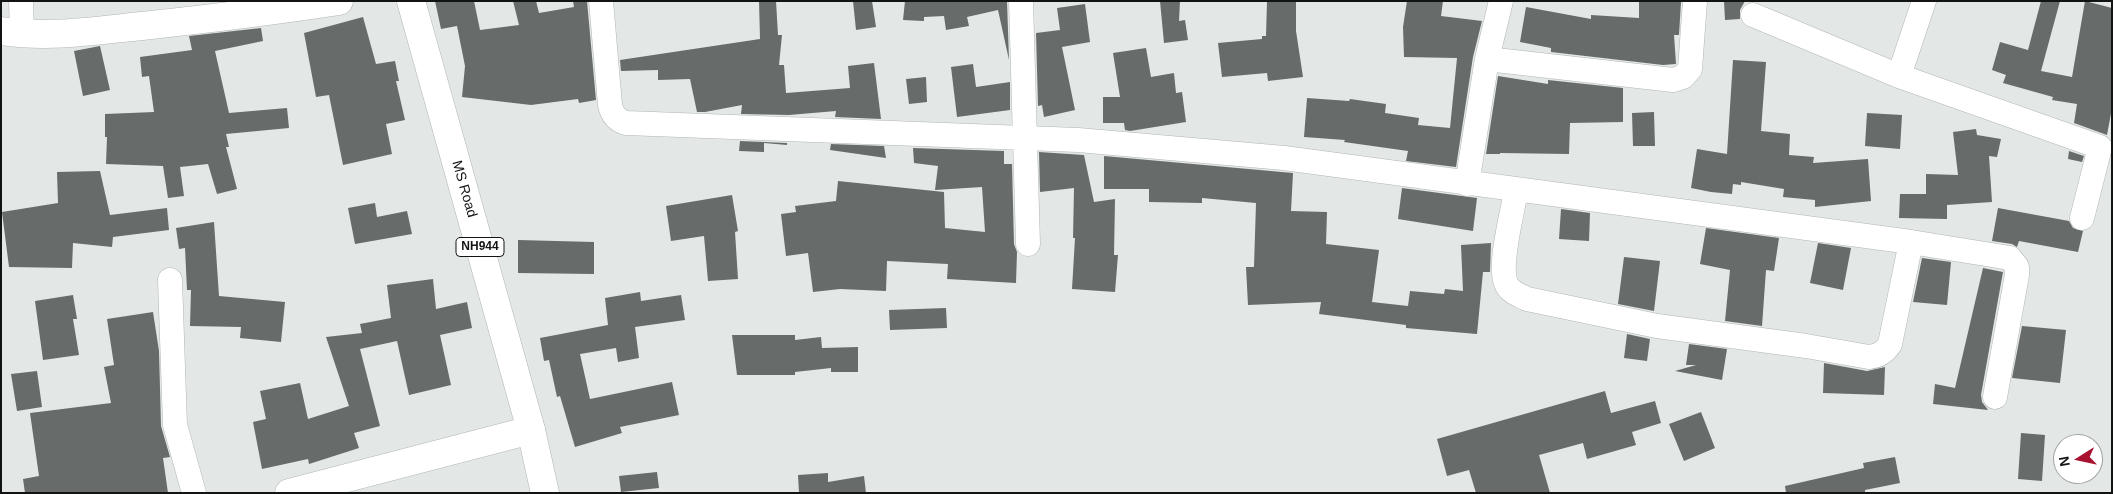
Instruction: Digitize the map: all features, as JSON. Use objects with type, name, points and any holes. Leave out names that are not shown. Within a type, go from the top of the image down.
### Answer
[{"type":"main road","points":[[12,33],[51,35],[96,31],[191,21],[339,1]]},
{"type":"main road","name":"MS Road","points":[[411,1],[531,430],[545,493]]},
{"type":"main road","points":[[289,493],[531,430]]},
{"type":"street","points":[[12,33],[22,1]]},
{"type":"street","points":[[601,1],[611,111],[620,121],[626,123],[1078,140],[1284,158],[1911,242],[2010,258],[2014,261],[2017,276],[1995,397]]},
{"type":"street","points":[[1021,1],[1028,244]]},
{"type":"street","points":[[1467,184],[1487,59],[1501,1]]},
{"type":"street","points":[[1487,59],[1673,80],[1684,76],[1690,69],[1695,1]]},
{"type":"street","points":[[1899,76],[1924,1]]},
{"type":"street","points":[[1753,14],[1899,76],[2100,147],[2082,218]]},
{"type":"street","points":[[1516,190],[1502,268],[1506,284],[1511,291],[1527,299],[1657,326],[1806,346],[1869,357],[1876,356],[1886,350],[1890,344],[1911,242]]},
{"type":"street","points":[[170,280],[176,425],[194,493]]},
{"type":"building","points":[[435,1],[474,1],[480,30],[519,25],[513,1],[536,1],[539,13],[574,7],[573,1],[587,1],[596,100],[579,103],[578,99],[531,105],[462,97],[465,66],[457,26],[441,29]]},
{"type":"building","points":[[759,1],[776,1],[778,35],[782,35],[779,65],[784,65],[786,93],[850,88],[848,66],[874,63],[881,119],[835,117],[836,111],[789,115],[741,114],[742,105],[697,112],[690,79],[658,80],[658,70],[621,71],[620,60],[760,39]]},
{"type":"building","points":[[853,1],[872,1],[876,27],[856,30]]},
{"type":"building","points":[[905,1],[1007,1],[1009,60],[998,10],[967,17],[969,26],[946,30],[944,16],[924,17],[924,21],[903,20]]},
{"type":"building","points":[[1160,1],[1180,1],[1179,21],[1185,20],[1188,40],[1164,43]]},
{"type":"building","points":[[1267,1],[1296,1],[1296,31],[1303,77],[1268,81],[1267,73],[1222,77],[1218,43],[1262,39],[1262,36],[1266,36]]},
{"type":"building","points":[[1407,1],[1443,1],[1441,16],[1482,21],[1473,57],[1456,167],[1406,161],[1408,151],[1344,142],[1345,140],[1304,137],[1307,98],[1349,101],[1350,99],[1386,104],[1385,113],[1419,118],[1418,125],[1450,128],[1457,58],[1404,57],[1403,27]]},
{"type":"building","points":[[1639,1],[1681,2],[1679,35],[1674,35],[1676,64],[1663,65],[1551,52],[1551,48],[1520,42],[1526,7],[1591,19],[1591,15],[1639,18]]},
{"type":"building","points":[[1724,1],[1745,1],[1740,10],[1740,19],[1725,20]]},
{"type":"building","points":[[2041,1],[2060,1],[2041,71],[2072,77],[2085,1],[2112,8],[2112,108],[2107,135],[2074,123],[2077,104],[2052,100],[2053,97],[2003,83],[2006,75],[1992,70],[2000,42],[2028,50]]},
{"type":"building","points":[[1085,4],[1090,42],[1062,47],[1075,110],[1044,117],[1042,105],[1038,106],[1036,33],[1060,30],[1057,8]]},
{"type":"building","points":[[363,17],[376,64],[395,61],[399,81],[396,81],[405,120],[386,124],[392,154],[343,165],[329,95],[316,97],[304,33]]},
{"type":"building","points":[[261,28],[263,41],[215,51],[229,113],[287,108],[289,128],[226,134],[229,147],[226,147],[237,189],[217,194],[208,164],[180,167],[184,196],[168,198],[163,166],[106,164],[107,137],[105,137],[105,114],[154,112],[149,76],[142,77],[140,57],[192,50],[189,36]]},
{"type":"building","points":[[100,46],[110,90],[83,96],[74,51]]},
{"type":"building","points":[[1146,48],[1151,77],[1174,73],[1176,93],[1182,92],[1186,122],[1130,131],[1125,130],[1124,123],[1103,123],[1103,97],[1120,97],[1113,53]]},
{"type":"building","points":[[1733,60],[1766,62],[1761,131],[1790,134],[1789,155],[1814,157],[1813,163],[1868,159],[1871,201],[1815,207],[1815,200],[1783,197],[1784,189],[1741,182],[1741,185],[1733,184],[1732,194],[1691,188],[1697,149],[1727,154]]},
{"type":"building","points":[[973,64],[976,87],[1010,82],[1010,110],[957,117],[951,67]]},
{"type":"building","points":[[1498,76],[1548,84],[1548,80],[1623,88],[1623,122],[1570,123],[1569,154],[1486,154]]},
{"type":"building","points":[[926,77],[927,102],[909,104],[906,79]]},
{"type":"building","points":[[1654,112],[1655,146],[1633,146],[1632,113]]},
{"type":"building","points":[[1867,113],[1902,115],[1900,149],[1865,146]]},
{"type":"building","points":[[1976,129],[1977,135],[2001,139],[1997,157],[1989,156],[1992,202],[1947,205],[1947,219],[1899,218],[1900,194],[1926,194],[1926,174],[1958,175],[1953,132]]},
{"type":"building","points":[[740,141],[787,143],[787,145],[764,143],[764,152],[739,151]]},
{"type":"building","points":[[831,144],[884,146],[886,158],[830,150]]},
{"type":"building","points":[[913,148],[1004,151],[1004,164],[1012,164],[1014,244],[1017,252],[1016,283],[947,279],[948,264],[887,261],[886,291],[840,289],[813,292],[808,253],[786,256],[781,214],[796,212],[795,206],[836,201],[838,181],[944,192],[945,228],[985,232],[982,187],[935,190],[938,166],[914,163]]},
{"type":"building","points":[[2069,151],[2084,156],[2082,162],[2068,159]]},
{"type":"building","points":[[1039,152],[1084,155],[1094,202],[1115,199],[1114,255],[1118,255],[1115,292],[1072,289],[1075,238],[1073,238],[1074,188],[1040,192]]},
{"type":"building","points":[[1104,156],[1293,173],[1291,211],[1327,212],[1326,244],[1379,250],[1372,302],[1408,306],[1410,291],[1444,294],[1445,289],[1463,291],[1461,245],[1491,243],[1490,272],[1483,272],[1477,334],[1406,328],[1406,325],[1319,314],[1321,302],[1248,305],[1246,267],[1254,267],[1256,203],[1202,198],[1202,203],[1149,202],[1149,189],[1104,189]]},
{"type":"building","points":[[100,171],[110,215],[167,208],[169,230],[113,237],[112,247],[73,243],[72,268],[9,267],[2,212],[58,203],[57,172]]},
{"type":"building","points":[[1402,188],[1477,198],[1473,231],[1398,219]]},
{"type":"building","points":[[732,195],[738,231],[735,232],[738,279],[708,281],[704,236],[671,241],[666,206]]},
{"type":"building","points":[[375,203],[377,217],[407,211],[412,234],[355,244],[348,208]]},
{"type":"building","points":[[1998,208],[2069,221],[2073,228],[2083,231],[2078,252],[2019,241],[2017,247],[2012,244],[1992,241]]},
{"type":"building","points":[[1561,209],[1590,213],[1589,241],[1559,239]]},
{"type":"building","points":[[214,222],[219,296],[285,302],[281,342],[240,338],[241,327],[190,326],[191,290],[187,290],[185,248],[179,249],[176,228]]},
{"type":"building","points":[[1706,228],[1779,238],[1774,271],[1766,270],[1762,326],[1725,321],[1730,270],[1700,264]]},
{"type":"building","points":[[518,240],[594,242],[594,274],[518,273]]},
{"type":"building","points":[[1818,243],[1851,248],[1843,290],[1810,283]]},
{"type":"building","points":[[1624,257],[1660,261],[1654,311],[1618,304]]},
{"type":"building","points":[[1922,258],[1951,262],[1947,305],[1913,302]]},
{"type":"building","points":[[1983,268],[2003,272],[1981,395],[1982,402],[1988,410],[1933,404],[1935,384],[1955,388]]},
{"type":"building","points":[[433,279],[436,309],[467,302],[472,328],[440,335],[451,385],[409,395],[397,341],[360,349],[380,426],[354,433],[359,448],[309,464],[308,459],[262,469],[253,422],[266,419],[260,391],[300,383],[308,419],[349,406],[326,337],[362,333],[360,324],[391,318],[387,285]]},
{"type":"building","points":[[640,292],[641,301],[681,295],[685,320],[635,327],[639,358],[618,362],[616,348],[580,354],[590,399],[672,382],[679,415],[620,427],[622,433],[575,447],[560,396],[557,397],[549,360],[544,361],[540,338],[608,325],[605,298]]},
{"type":"building","points":[[73,295],[77,319],[73,319],[79,355],[43,360],[35,301]]},
{"type":"building","points":[[946,308],[947,328],[890,330],[889,310]]},
{"type":"building","points":[[153,312],[159,351],[161,426],[170,457],[163,458],[168,493],[25,493],[23,479],[39,476],[30,413],[111,403],[104,367],[114,365],[107,319]]},
{"type":"building","points":[[2022,326],[2066,330],[2060,383],[2012,378]]},
{"type":"building","points":[[1627,334],[1650,339],[1647,361],[1624,358]]},
{"type":"building","points":[[732,335],[795,335],[795,340],[821,337],[822,348],[858,347],[858,372],[831,372],[831,368],[795,372],[795,375],[737,375]]},
{"type":"building","points":[[1689,344],[1727,349],[1722,380],[1675,371],[1696,365],[1686,365]]},
{"type":"building","points":[[1824,363],[1867,371],[1885,367],[1884,395],[1823,393]]},
{"type":"building","points":[[37,371],[42,407],[17,411],[11,374]]},
{"type":"building","points":[[1605,391],[1611,413],[1655,401],[1661,423],[1632,432],[1636,445],[1587,459],[1583,443],[1539,455],[1550,493],[1476,493],[1469,470],[1447,476],[1437,439]]},
{"type":"building","points":[[1701,412],[1715,448],[1684,461],[1669,424]]},
{"type":"building","points":[[2021,433],[2045,435],[2042,481],[2018,479]]},
{"type":"building","points":[[1895,457],[1900,483],[1865,490],[1865,493],[1786,493],[1785,486],[1864,468],[1863,463]]},
{"type":"building","points":[[657,472],[659,488],[621,492],[619,476]]},
{"type":"building","points":[[828,473],[828,482],[864,476],[866,493],[799,493],[798,475]]}]
